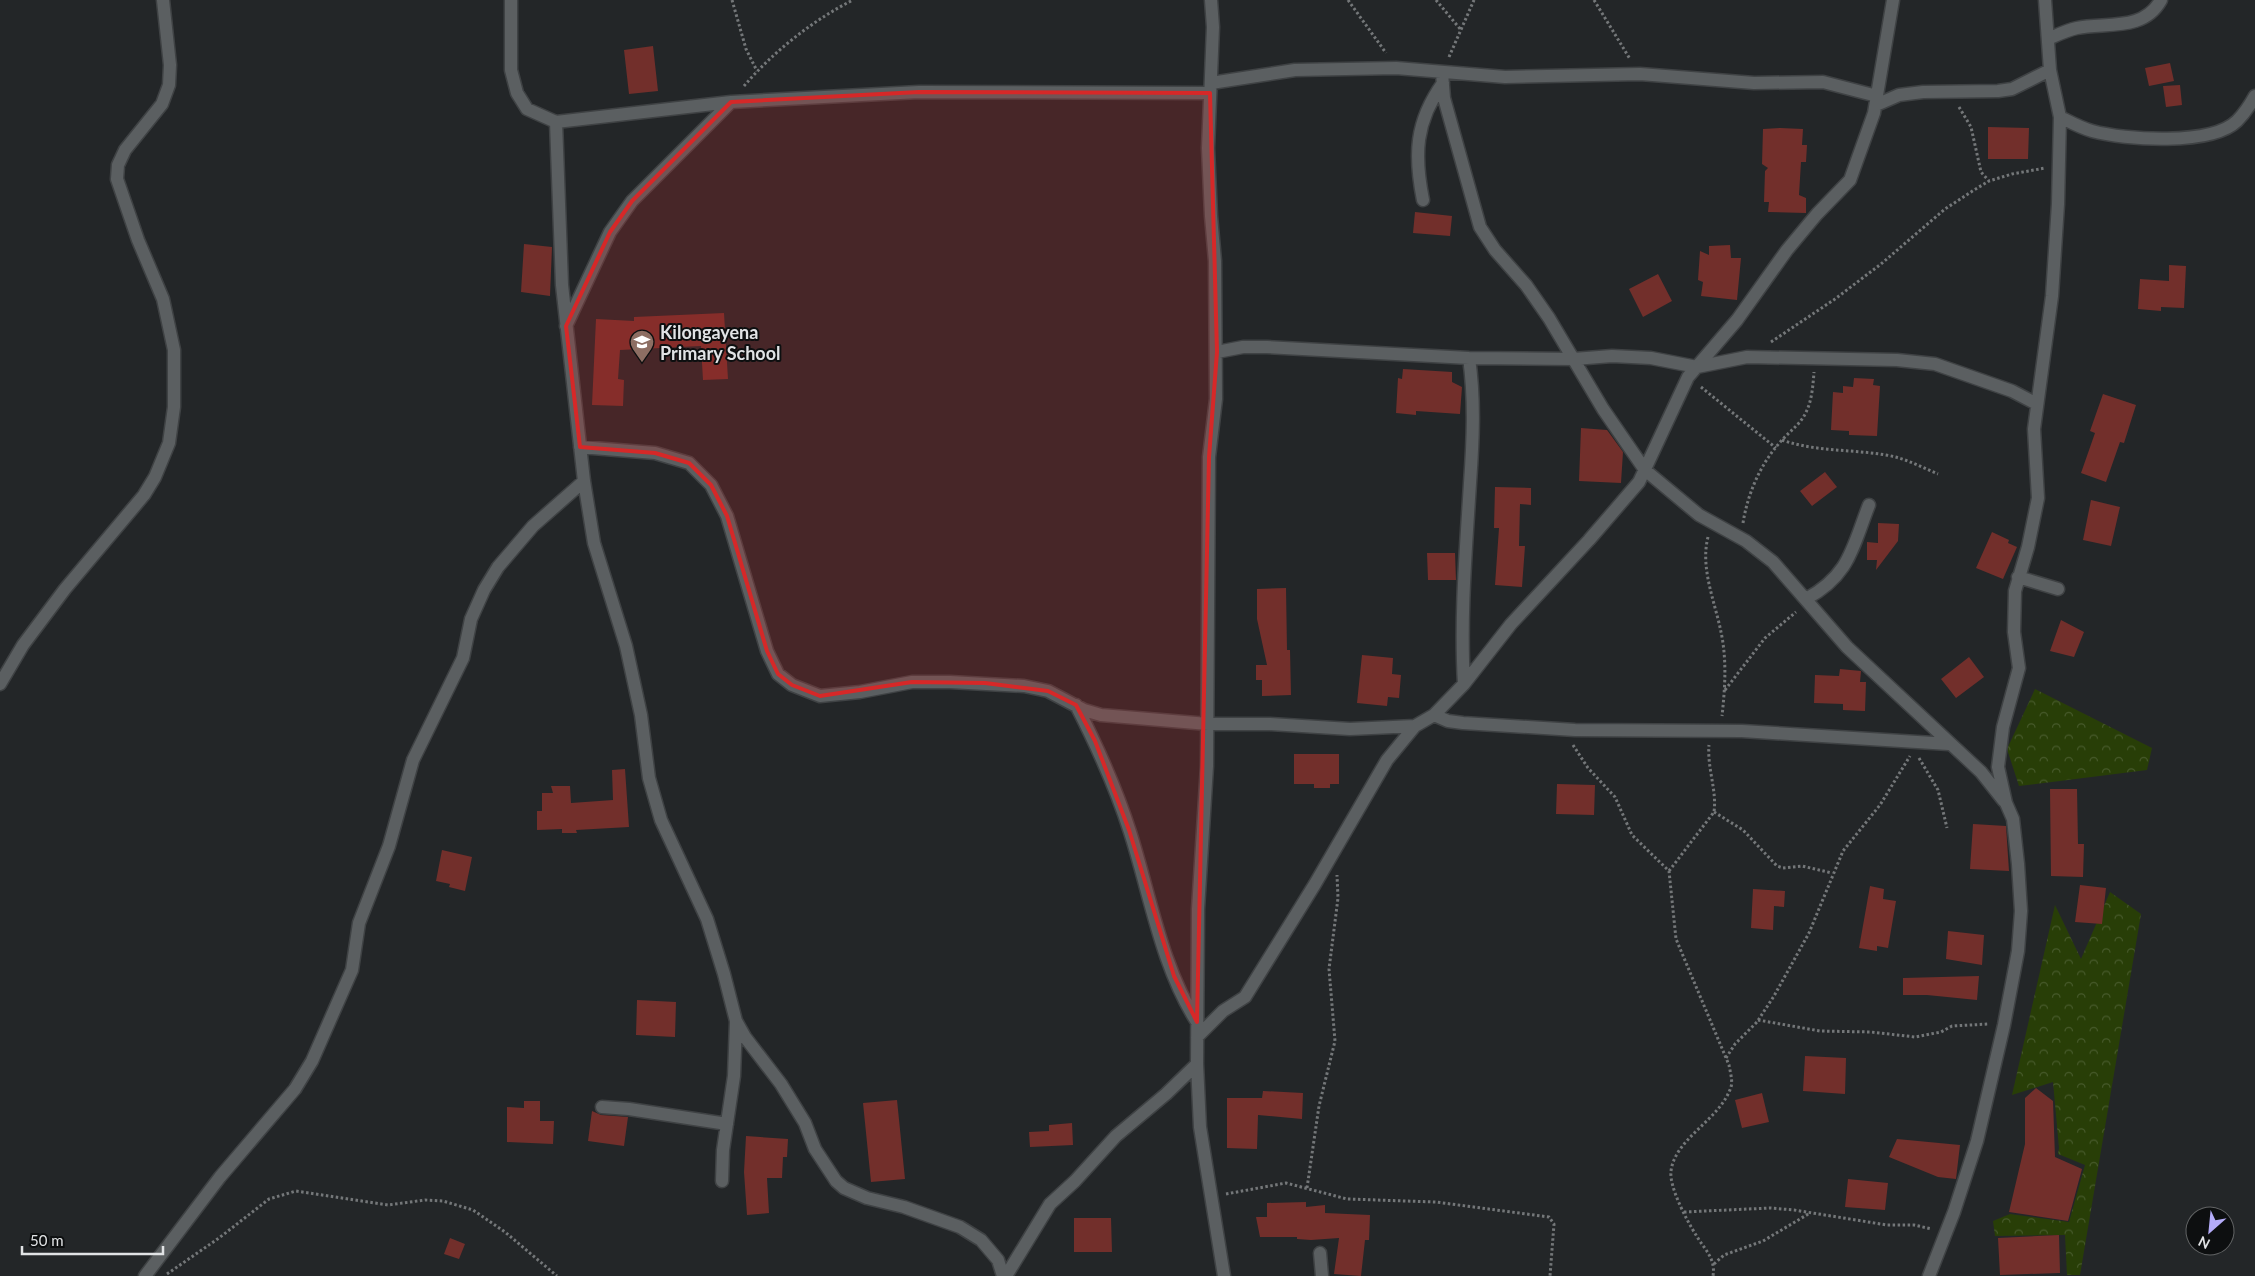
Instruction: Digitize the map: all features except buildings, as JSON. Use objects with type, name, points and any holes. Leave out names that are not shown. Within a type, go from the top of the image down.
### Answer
[{"type":"street","points":[[0,684],[23,645],[65,589],[144,495],[155,477],[168,443],[174,407],[174,350],[163,299],[138,240],[117,179],[118,165],[125,150],[162,104],[169,85],[170,57],[163,0]]},
{"type":"street","points":[[511,0],[511,70],[517,93],[527,109],[556,122],[731,102],[920,92],[1210,88],[1295,70],[1396,68],[1443,78],[1640,74],[1754,83],[1823,82],[1858,90],[1876,100],[1899,95],[2012,89],[2050,70]]},
{"type":"street","points":[[1211,0],[1213,27],[1208,148],[1215,261],[1217,352],[1216,399],[1209,457],[1208,724],[1198,909],[1197,1064],[1200,1127],[1224,1276]]},
{"type":"street","points":[[1197,1037],[1223,1011],[1245,997],[1329,861],[1387,760],[1415,726],[1434,715],[1464,684],[1511,624],[1633,490],[1645,470],[1688,377],[1737,320],[1792,243],[1850,180],[1876,100],[1893,0]]},
{"type":"street","points":[[1929,1276],[1977,1141],[2004,1026],[2018,951],[2020,910],[2013,819],[2006,803],[1998,767],[2003,728],[2019,668],[2013,604],[2018,577],[2028,547],[2038,498],[2034,429],[2052,296],[2060,166],[2060,117],[2050,70],[2046,0]]},
{"type":"street","points":[[2048,39],[2078,28],[2130,23],[2151,12],[2161,0]]},
{"type":"street","points":[[1423,200],[1417,166],[1419,134],[1428,107],[1443,78]]},
{"type":"street","points":[[1443,78],[1444,98],[1480,227],[1495,250],[1541,306],[1603,409],[1645,470],[1686,504],[1742,538],[1773,562],[1847,647],[1981,772],[2006,803]]},
{"type":"street","points":[[2060,117],[2090,130],[2112,136],[2155,139],[2195,136],[2218,132],[2237,122],[2255,96]]},
{"type":"street","points":[[566,326],[610,232],[632,201],[731,102]]},
{"type":"street","points":[[556,122],[559,224],[566,326],[584,481],[594,543],[626,646],[641,715],[649,778],[667,834],[710,927],[736,1021],[745,1037],[782,1084],[805,1122],[815,1149],[836,1181],[844,1188],[867,1198],[929,1215],[960,1227],[981,1240],[998,1260],[1004,1276]]},
{"type":"street","points":[[1217,352],[1243,347],[1267,347],[1469,358],[1574,359],[1612,356],[1651,358],[1697,367],[1748,357],[1897,360],[1935,364],[2012,390],[2037,404]]},
{"type":"street","points":[[1464,684],[1463,613],[1473,438],[1472,380],[1469,358]]},
{"type":"street","points":[[580,448],[655,453],[689,463],[711,484],[727,516],[768,652],[778,674],[792,686],[820,696],[860,692],[912,682],[986,683],[1048,691],[1101,715],[1208,724],[1270,724],[1350,729],[1415,726]]},
{"type":"street","points":[[145,1276],[220,1177],[295,1089],[312,1061],[352,970],[359,923],[389,846],[413,760],[464,658],[471,618],[484,590],[498,567],[533,526],[584,481]]},
{"type":"street","points":[[1808,601],[1829,586],[1844,566],[1869,505]]},
{"type":"street","points":[[2018,577],[2058,589]]},
{"type":"street","points":[[1076,705],[1095,741],[1122,812],[1174,976],[1186,1004],[1197,1022]]},
{"type":"street","points":[[1434,715],[1462,723],[1563,729],[1717,732],[1949,744]]},
{"type":"street","points":[[722,1181],[727,1124],[734,1076],[736,1021]]},
{"type":"street","points":[[1004,1276],[1050,1204],[1089,1167],[1116,1136],[1166,1094],[1197,1064]]},
{"type":"street","points":[[602,1107],[629,1109],[727,1124]]},
{"type":"street","points":[[1320,1253],[1322,1276]]},
{"type":"path","points":[[732,0],[746,49],[757,71]]},
{"type":"path","points":[[731,102],[757,71],[814,24],[853,0]]},
{"type":"path","points":[[1348,0],[1396,68]]},
{"type":"path","points":[[1436,0],[1461,30]]},
{"type":"path","points":[[1443,78],[1474,0]]},
{"type":"path","points":[[1594,0],[1640,74]]},
{"type":"path","points":[[1952,92],[1971,127],[1977,161],[1981,172],[1989,181]]},
{"type":"path","points":[[1748,357],[1835,298],[1881,264],[1945,209],[1989,181],[2012,174],[2060,166]]},
{"type":"path","points":[[1742,538],[1750,494],[1776,448],[1802,420],[1808,410],[1816,358]]},
{"type":"path","points":[[1688,377],[1776,448]]},
{"type":"path","points":[[1782,440],[1810,448],[1886,454],[1902,458],[1938,474]]},
{"type":"path","points":[[1669,871],[1714,812],[1708,756],[1717,732],[1724,690],[1725,655],[1706,562],[1706,541],[1712,521]]},
{"type":"path","points":[[1724,690],[1765,638],[1808,601]]},
{"type":"path","points":[[1563,729],[1588,768],[1615,798],[1632,835],[1669,871],[1676,939],[1729,1065],[1732,1087],[1713,1117],[1681,1150],[1671,1172],[1674,1189],[1684,1212],[1714,1264],[1713,1276]]},
{"type":"path","points":[[1726,1059],[1735,1044],[1758,1020],[1774,996],[1802,948],[1832,873],[1849,842],[1880,805],[1913,751],[1927,769],[1938,790],[1947,828]]},
{"type":"path","points":[[1714,812],[1743,830],[1780,867],[1802,866],[1832,873]]},
{"type":"path","points":[[1307,1188],[1319,1106],[1335,1041],[1329,969],[1339,884],[1335,870],[1329,861]]},
{"type":"path","points":[[1758,1020],[1820,1031],[1871,1032],[1915,1037],[1926,1036],[1959,1025],[2004,1026]]},
{"type":"path","points":[[1211,1197],[1272,1184],[1286,1183],[1347,1199],[1436,1202],[1549,1217],[1554,1224],[1550,1276]]},
{"type":"path","points":[[164,1276],[219,1238],[269,1199],[296,1191],[388,1205],[425,1200],[443,1201],[473,1210],[505,1232],[558,1276]]},
{"type":"path","points":[[1684,1212],[1770,1208],[1811,1212],[1887,1225],[1924,1226],[1944,1235]]},
{"type":"path","points":[[1714,1264],[1724,1255],[1763,1241],[1811,1212]]},
{"type":"highlighted area","points":[[919,92],[1210,93],[1217,352],[1209,457],[1197,1022],[1174,976],[1129,830],[1095,741],[1076,705],[1048,691],[985,683],[912,682],[820,696],[792,685],[778,674],[767,651],[727,516],[711,485],[689,463],[655,453],[580,447],[566,326],[610,232],[632,201],[731,102]]},
{"type":"green space","points":[[2035,689],[2152,748],[2147,770],[2019,786],[2007,749]]},
{"type":"green space","points":[[2110,892],[2141,914],[2080,1275],[2067,1275],[2065,1235],[1995,1236],[1993,1221],[2010,1214],[2069,1222],[2085,1165],[2058,1154],[2053,1082],[2012,1095],[2055,905],[2081,959]]},
{"type":"place","name":"Kilongayena Primary School","points":[[642,363]]}]
